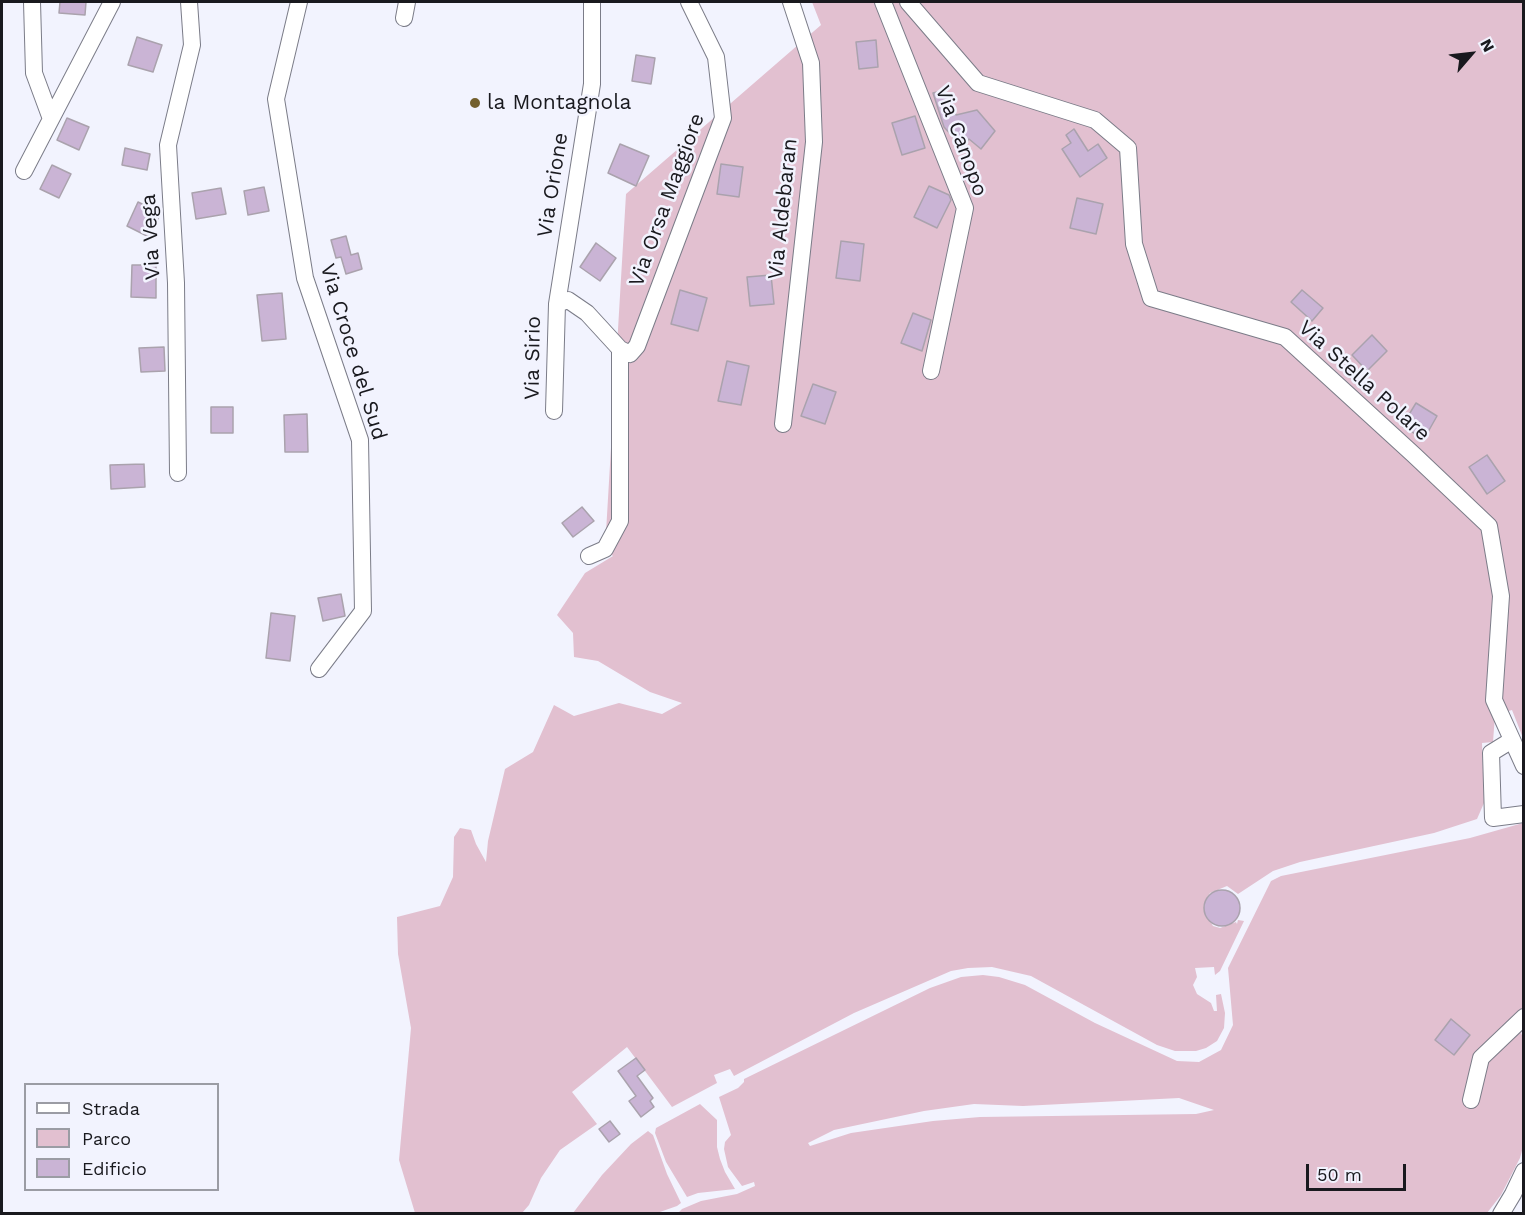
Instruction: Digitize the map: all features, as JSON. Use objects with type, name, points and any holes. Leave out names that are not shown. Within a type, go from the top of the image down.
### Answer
[{"type":"street","points":[[32,2],[34,73],[51,119]]},
{"type":"street","points":[[24,171],[112,2]]},
{"type":"street","name":"Via Vega","points":[[178,473],[176,283],[168,145],[192,45],[189,2]]},
{"type":"street","name":"Via Croce del Sud","points":[[299,2],[276,99],[305,278],[360,440],[363,611],[319,669]]},
{"type":"street","name":"Via Orione","points":[[557,304],[591,84],[592,2]]},
{"type":"street","name":"Via Orsa Maggiore","points":[[620,349],[630,354],[637,346],[723,118],[716,57],[689,2]]},
{"type":"street","name":"Via Aldebaran","points":[[783,424],[814,142],[811,63],[794,4],[791,2]]},
{"type":"street","name":"Via Canopo","points":[[883,2],[965,208],[931,371]]},
{"type":"street","name":"Via Stella Polare","points":[[908,2],[978,83],[1095,120],[1128,148],[1134,244],[1151,298],[1285,337],[1489,526],[1501,596],[1494,700],[1524,766]]},
{"type":"street","name":"Via Sirio","points":[[554,411],[557,304],[568,300],[587,313],[620,349]]},
{"type":"street","points":[[589,556],[605,549],[620,521],[620,349]]},
{"type":"street","points":[[1512,740],[1491,753],[1493,818],[1524,813]]},
{"type":"street","points":[[1471,1100],[1481,1058],[1524,1017]]},
{"type":"street","points":[[1500,1214],[1524,1171]]},
{"type":"green space","points":[[812,2],[1523,2],[1523,738],[1512,710],[1495,715],[1493,742],[1482,743],[1484,803],[1477,819],[1434,833],[1300,862],[1273,871],[1238,894],[1227,886],[1210,893],[1205,901],[1204,912],[1213,926],[1220,928],[1236,922],[1237,924],[1238,920],[1244,921],[1220,971],[1215,975],[1214,967],[1195,968],[1197,977],[1193,985],[1197,994],[1211,1003],[1214,1011],[1217,1011],[1216,995],[1221,994],[1225,1013],[1224,1028],[1217,1041],[1206,1048],[1196,1051],[1175,1051],[1157,1045],[1031,976],[992,967],[951,971],[854,1013],[734,1076],[730,1069],[714,1075],[717,1083],[672,1107],[627,1047],[572,1092],[597,1124],[560,1150],[541,1178],[529,1205],[522,1213],[415,1213],[399,1160],[411,1028],[398,954],[397,917],[440,906],[453,877],[454,837],[460,828],[471,830],[486,862],[488,841],[505,769],[533,752],[554,705],[574,716],[619,703],[662,714],[682,703],[650,692],[598,661],[574,657],[573,633],[557,615],[585,573],[613,556],[605,549],[626,194],[821,25]]},
{"type":"green space","points":[[1523,823],[1524,1029],[1521,1033],[1524,1040],[1523,1147],[1520,1158],[1501,1195],[1487,1213],[677,1214],[682,1209],[701,1201],[737,1194],[755,1186],[754,1182],[742,1186],[728,1167],[724,1149],[725,1142],[731,1135],[719,1097],[738,1088],[744,1079],[930,988],[961,977],[983,975],[999,977],[1025,985],[1095,1023],[1177,1061],[1199,1062],[1221,1050],[1233,1025],[1228,968],[1271,881],[1281,876],[1470,838]],"holes":[[[1179,1098],[1214,1110],[1196,1114],[980,1117],[933,1121],[851,1133],[810,1146],[808,1143],[834,1130],[924,1111],[974,1104],[1023,1106]]]},
{"type":"green space","points":[[700,1104],[717,1120],[717,1147],[720,1159],[735,1189],[698,1193],[687,1197],[666,1162],[655,1133],[656,1128]]},
{"type":"green space","points":[[648,1131],[653,1135],[667,1174],[681,1203],[657,1213],[573,1213],[602,1175],[631,1144]]},
{"type":"building","points":[[60,2],[86,2],[85,15],[59,13]]},
{"type":"building","points":[[137,37],[162,45],[153,72],[128,65]]},
{"type":"building","points":[[876,40],[878,67],[859,69],[856,42]]},
{"type":"building","points":[[636,55],[655,58],[651,84],[632,81]]},
{"type":"building","points":[[945,90],[956,115],[977,110],[995,131],[981,149],[969,139],[963,148],[944,127],[933,93]]},
{"type":"building","points":[[915,116],[925,148],[902,155],[892,123]]},
{"type":"building","points":[[67,118],[89,127],[79,150],[57,140]]},
{"type":"building","points":[[1074,129],[1088,151],[1098,144],[1107,158],[1080,177],[1062,149],[1071,143],[1066,135]]},
{"type":"building","points":[[620,144],[649,156],[636,186],[608,173]]},
{"type":"building","points":[[125,148],[150,154],[147,170],[122,165]]},
{"type":"building","points":[[721,164],[743,167],[739,197],[717,194]]},
{"type":"building","points":[[52,165],[71,174],[59,198],[40,189]]},
{"type":"building","points":[[929,186],[949,195],[951,200],[937,228],[914,217]]},
{"type":"building","points":[[264,187],[269,211],[248,215],[244,191]]},
{"type":"building","points":[[221,188],[226,214],[196,219],[192,193]]},
{"type":"building","points":[[1077,198],[1103,204],[1096,234],[1070,228]]},
{"type":"building","points":[[138,202],[161,213],[149,237],[127,226]]},
{"type":"building","points":[[346,236],[351,255],[358,253],[362,269],[346,274],[341,257],[336,258],[331,240]]},
{"type":"building","points":[[841,241],[864,244],[860,281],[836,278]]},
{"type":"building","points":[[596,243],[616,258],[600,281],[580,267]]},
{"type":"building","points":[[132,265],[156,265],[156,298],[131,297]]},
{"type":"building","points":[[771,275],[774,304],[750,306],[747,277]]},
{"type":"building","points":[[680,290],[707,298],[698,331],[671,324]]},
{"type":"building","points":[[1302,290],[1323,308],[1312,321],[1291,302]]},
{"type":"building","points":[[282,293],[286,339],[262,341],[257,295]]},
{"type":"building","points":[[913,313],[931,320],[922,351],[901,343]]},
{"type":"building","points":[[1372,335],[1387,351],[1367,371],[1352,355]]},
{"type":"building","points":[[164,347],[165,371],[141,372],[139,348]]},
{"type":"building","points":[[727,361],[749,366],[741,405],[718,401]]},
{"type":"building","points":[[813,384],[836,392],[825,424],[801,416]]},
{"type":"building","points":[[1416,403],[1437,416],[1424,439],[1402,426]]},
{"type":"building","points":[[211,407],[233,407],[233,433],[211,433]]},
{"type":"building","points":[[307,414],[308,452],[285,452],[284,415]]},
{"type":"building","points":[[1487,455],[1505,481],[1487,494],[1469,467]]},
{"type":"building","points":[[144,464],[145,487],[111,489],[110,465]]},
{"type":"building","points":[[582,507],[594,521],[573,537],[562,523]]},
{"type":"building","points":[[341,594],[345,616],[323,621],[318,598]]},
{"type":"building","points":[[271,613],[295,616],[290,661],[266,658]]},
{"type":"building","points":[[1222,890],[1235,895],[1240,908],[1235,921],[1222,926],[1209,921],[1204,908],[1209,895]]},
{"type":"building","points":[[1451,1019],[1470,1035],[1454,1055],[1435,1040]]},
{"type":"building","points":[[636,1058],[645,1070],[637,1076],[653,1098],[650,1101],[654,1107],[641,1117],[629,1101],[636,1096],[618,1071]]},
{"type":"building","points":[[610,1121],[620,1134],[609,1142],[599,1129]]},
{"type":"place","name":"la Montagnola","points":[[475,103]]}]
